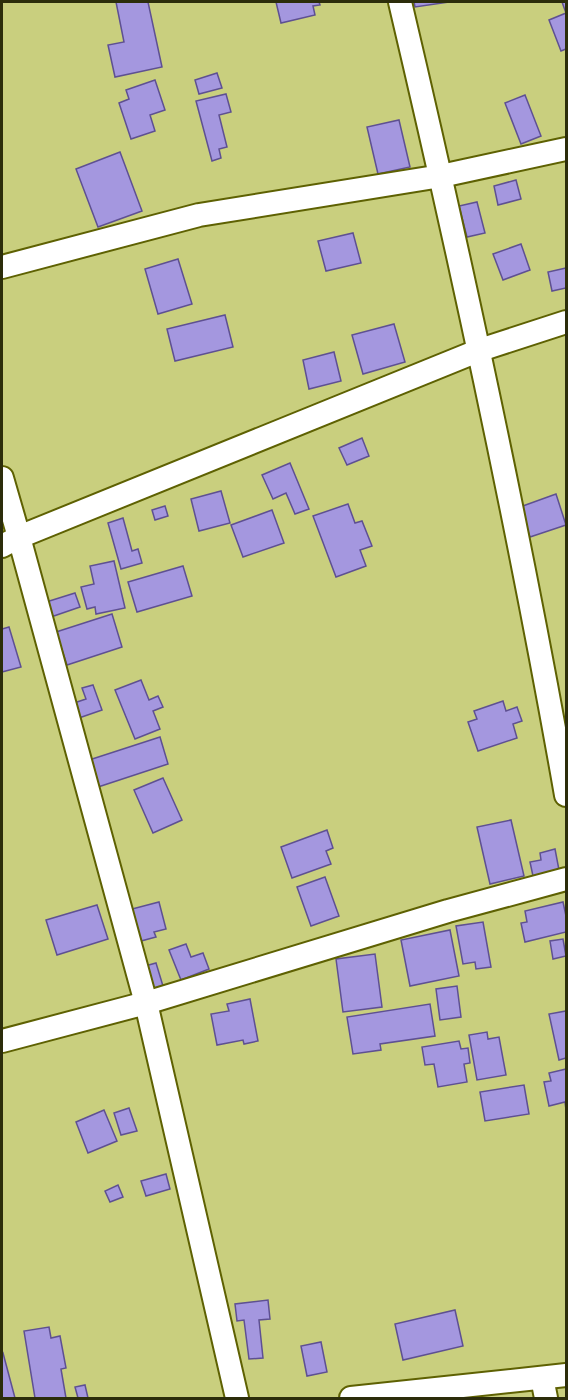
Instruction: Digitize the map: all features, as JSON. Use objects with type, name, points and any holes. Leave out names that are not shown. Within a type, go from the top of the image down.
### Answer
[{"type":"street","points":[[400,2],[480,350],[534,614],[567,795]]},
{"type":"street","points":[[2,267],[199,216],[441,176],[567,149]]},
{"type":"street","points":[[10,542],[480,350],[567,322]]},
{"type":"street","points":[[2,478],[10,542],[146,1003],[237,1398]]},
{"type":"street","points":[[2,1041],[146,1003],[448,911],[567,879]]},
{"type":"street","points":[[351,1398],[544,1388],[567,1375]]},
{"type":"building","points":[[116,2],[148,2],[162,67],[115,77],[108,45],[124,42]]},
{"type":"building","points":[[276,2],[319,2],[320,5],[313,6],[315,15],[281,23]]},
{"type":"building","points":[[414,2],[449,2],[415,7]]},
{"type":"building","points":[[566,13],[566,49],[561,51],[549,20]]},
{"type":"building","points":[[217,73],[222,88],[199,94],[195,80]]},
{"type":"building","points":[[155,80],[165,110],[150,115],[155,131],[131,139],[119,103],[129,99],[126,90]]},
{"type":"building","points":[[226,94],[231,112],[219,115],[227,147],[219,149],[221,158],[212,161],[196,101]]},
{"type":"building","points":[[525,95],[541,136],[521,144],[505,103]]},
{"type":"building","points":[[399,120],[410,167],[378,174],[367,127]]},
{"type":"building","points":[[120,152],[142,211],[98,227],[76,169]]},
{"type":"building","points":[[516,180],[521,199],[498,205],[494,186]]},
{"type":"building","points":[[477,202],[485,233],[467,237],[459,206]]},
{"type":"building","points":[[353,233],[361,263],[326,271],[318,241]]},
{"type":"building","points":[[521,244],[530,270],[503,280],[493,254]]},
{"type":"building","points":[[178,259],[192,304],[158,314],[145,269]]},
{"type":"building","points":[[566,268],[566,288],[552,291],[548,272]]},
{"type":"building","points":[[225,315],[233,347],[175,361],[167,329]]},
{"type":"building","points":[[394,324],[405,362],[363,374],[352,335]]},
{"type":"building","points":[[334,352],[341,381],[309,389],[303,360]]},
{"type":"building","points":[[362,438],[369,456],[347,465],[339,448]]},
{"type":"building","points":[[290,463],[309,509],[295,514],[286,493],[273,499],[262,475]]},
{"type":"building","points":[[221,491],[230,523],[199,531],[191,499]]},
{"type":"building","points":[[556,494],[566,525],[530,537],[520,507]]},
{"type":"building","points":[[348,504],[355,523],[362,521],[372,546],[360,550],[366,566],[336,577],[313,516]]},
{"type":"building","points":[[165,506],[168,516],[155,520],[152,510]]},
{"type":"building","points":[[272,510],[284,543],[243,557],[231,525]]},
{"type":"building","points":[[123,518],[132,551],[138,549],[142,563],[121,569],[108,523]]},
{"type":"building","points":[[114,561],[125,608],[96,614],[95,607],[87,609],[81,587],[94,584],[90,566]]},
{"type":"building","points":[[183,566],[192,596],[137,612],[128,582]]},
{"type":"building","points":[[75,593],[80,607],[48,618],[43,603]]},
{"type":"building","points":[[112,614],[122,647],[67,665],[56,632]]},
{"type":"building","points":[[9,627],[21,667],[2,672],[2,629]]},
{"type":"building","points":[[141,680],[149,700],[158,696],[163,707],[153,711],[160,729],[135,739],[115,690]]},
{"type":"building","points":[[93,685],[102,710],[76,719],[71,704],[86,699],[82,688]]},
{"type":"building","points":[[503,701],[506,711],[517,707],[522,721],[513,724],[517,738],[478,751],[468,722],[477,719],[474,711]]},
{"type":"building","points":[[160,737],[168,764],[95,788],[86,761]]},
{"type":"building","points":[[163,778],[182,820],[153,833],[134,790]]},
{"type":"building","points":[[511,820],[524,876],[490,884],[477,827]]},
{"type":"building","points":[[327,830],[333,848],[326,851],[331,864],[292,878],[281,847]]},
{"type":"building","points":[[555,849],[559,870],[533,876],[530,862],[541,860],[540,853]]},
{"type":"building","points":[[325,877],[339,916],[311,926],[297,887]]},
{"type":"building","points":[[159,902],[166,929],[154,932],[156,937],[141,941],[132,909]]},
{"type":"building","points":[[563,902],[566,932],[525,942],[521,923],[527,922],[525,911]]},
{"type":"building","points":[[97,905],[108,939],[57,955],[46,920]]},
{"type":"building","points":[[483,922],[491,967],[476,969],[475,962],[463,964],[456,926]]},
{"type":"building","points":[[450,930],[459,976],[410,986],[401,940]]},
{"type":"building","points":[[563,939],[566,956],[553,959],[550,941]]},
{"type":"building","points":[[186,944],[191,957],[203,953],[209,969],[181,980],[169,950]]},
{"type":"building","points":[[375,954],[382,1007],[343,1012],[336,959]]},
{"type":"building","points":[[156,963],[163,986],[152,989],[145,966]]},
{"type":"building","points":[[457,986],[461,1017],[440,1020],[436,989]]},
{"type":"building","points":[[250,999],[258,1041],[244,1044],[243,1040],[217,1045],[211,1014],[229,1011],[227,1004]]},
{"type":"building","points":[[430,1004],[435,1036],[380,1044],[381,1050],[353,1054],[347,1017]]},
{"type":"building","points":[[566,1011],[566,1058],[559,1060],[549,1014]]},
{"type":"building","points":[[487,1032],[488,1039],[499,1037],[506,1075],[477,1080],[469,1035]]},
{"type":"building","points":[[459,1041],[461,1049],[468,1048],[470,1063],[464,1064],[467,1082],[438,1087],[434,1064],[425,1065],[422,1047]]},
{"type":"building","points":[[566,1069],[566,1110],[565,1102],[549,1106],[544,1082],[551,1081],[549,1073]]},
{"type":"building","points":[[524,1085],[529,1114],[485,1121],[480,1092]]},
{"type":"building","points":[[129,1108],[137,1131],[121,1135],[114,1113]]},
{"type":"building","points":[[104,1110],[117,1141],[88,1153],[76,1122]]},
{"type":"building","points":[[166,1174],[170,1189],[146,1196],[141,1181]]},
{"type":"building","points":[[118,1185],[123,1197],[110,1202],[105,1191]]},
{"type":"building","points":[[268,1300],[270,1319],[259,1320],[263,1358],[249,1359],[244,1320],[237,1321],[235,1304]]},
{"type":"building","points":[[455,1310],[463,1346],[403,1360],[395,1324]]},
{"type":"building","points":[[49,1327],[51,1338],[60,1336],[66,1368],[61,1369],[66,1398],[35,1398],[24,1331]]},
{"type":"building","points":[[321,1342],[327,1372],[307,1376],[301,1346]]},
{"type":"building","points":[[3,1353],[15,1398],[2,1398]]},
{"type":"building","points":[[85,1385],[88,1398],[78,1398],[75,1387]]}]
